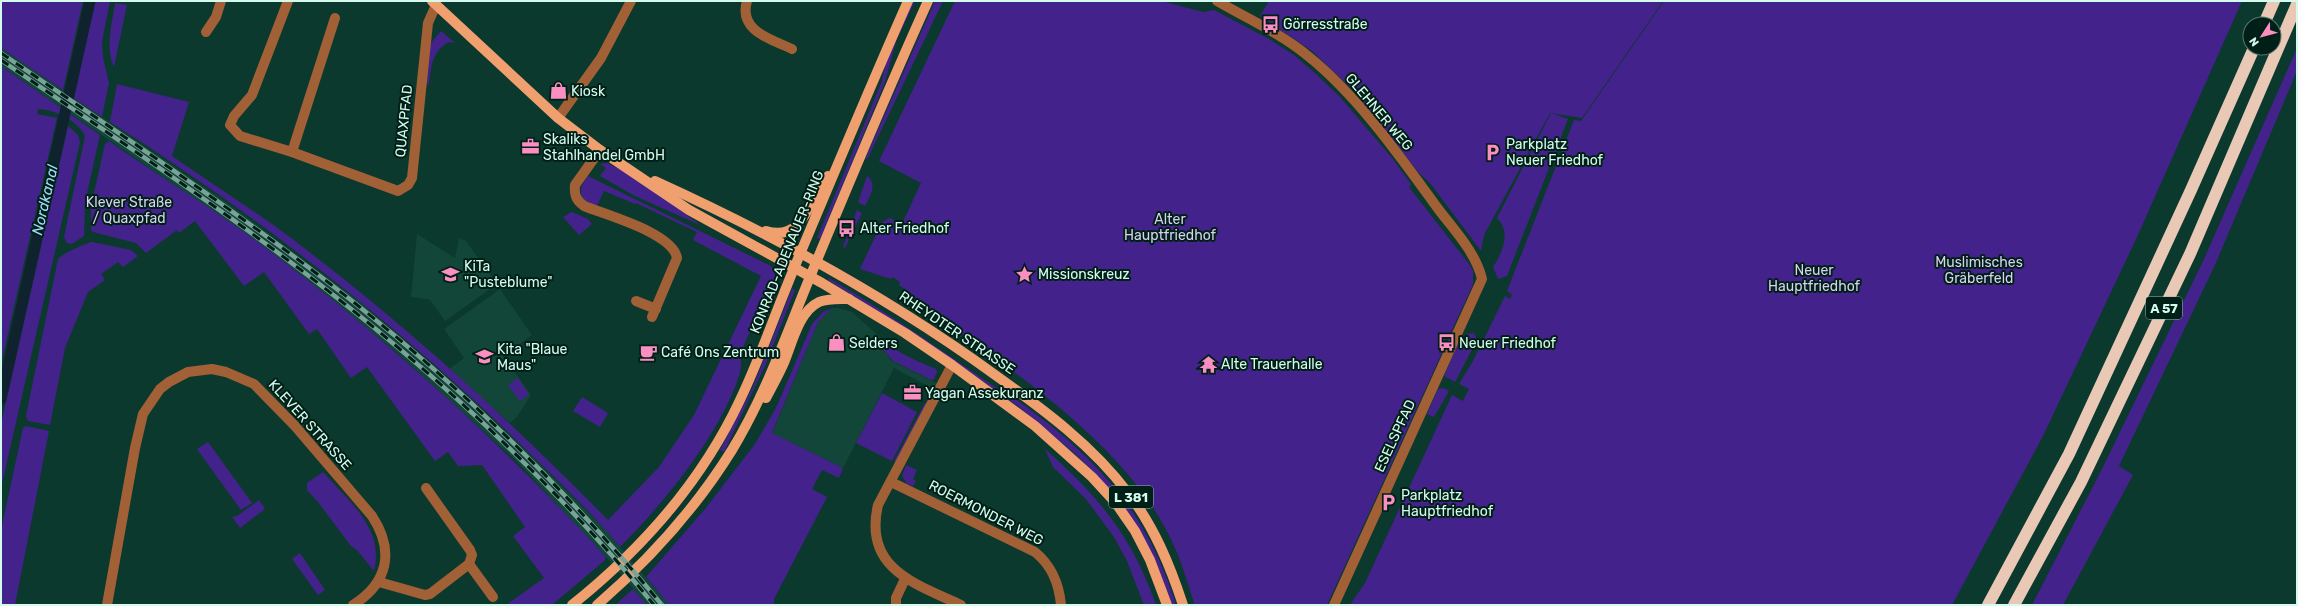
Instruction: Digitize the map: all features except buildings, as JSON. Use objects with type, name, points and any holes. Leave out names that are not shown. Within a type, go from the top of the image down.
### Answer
[{"type":"highway","points":[[2267,16],[2274,1]]},
{"type":"highway","name":"A 57","points":[[2014,605],[2081,482],[2190,254],[2297,4]]},
{"type":"highway","name":"A 57","points":[[1988,605],[2069,454],[2191,190],[2250,56]]},
{"type":"main road","name":"KONRAD-ADENAUER-RING","points":[[572,605],[611,572],[644,540],[684,494],[702,467],[740,401],[801,252],[908,1]]},
{"type":"main road","points":[[739,438],[775,364],[810,276],[928,1]]},
{"type":"main road","name":"RHEYDTER STRASSE","points":[[434,3],[558,118],[600,150],[635,172],[689,210],[795,267],[850,299],[952,364],[1035,426],[1092,477],[1115,502],[1134,531],[1150,560],[1167,605]]},
{"type":"main road","points":[[760,230],[779,233],[796,226],[808,212],[825,180],[838,165]]},
{"type":"main road","name":"RHEYDTER STRASSE","points":[[635,172],[760,230],[817,260],[958,348],[1039,408],[1078,440],[1103,464],[1128,492],[1148,522],[1164,553],[1184,605]]},
{"type":"main road","points":[[597,605],[621,584],[675,527],[715,476],[764,400],[783,367],[803,317],[810,308],[819,302],[829,299],[850,299]]},
{"type":"street","points":[[206,32],[216,17],[221,1]]},
{"type":"street","points":[[288,1],[252,95],[234,116],[230,124],[240,136],[292,152],[335,18]]},
{"type":"street","points":[[558,118],[600,58],[631,1]]},
{"type":"street","points":[[747,1],[745,8],[746,18],[753,30],[792,49]]},
{"type":"street","name":"GLEHNER WEG","points":[[1217,1],[1288,41],[1333,78],[1361,109],[1425,190],[1474,257],[1482,279]]},
{"type":"street","name":"QUAXPFAD","points":[[292,152],[396,191],[401,190],[410,182],[413,173],[428,23],[434,3]]},
{"type":"street","points":[[600,150],[575,185],[576,198],[584,206],[646,230],[670,244],[676,251],[678,258],[654,313],[636,301]]},
{"type":"street","name":"ESELSPFAD","points":[[1334,605],[1482,279]]},
{"type":"street","points":[[952,364],[878,505],[877,533],[887,561],[905,579],[961,605]]},
{"type":"street","name":"KLEVER STRASSE","points":[[108,605],[135,448],[143,414],[153,397],[169,382],[188,372],[212,369],[236,375],[263,392],[372,516],[384,538],[386,548],[383,571],[379,582],[371,592],[353,605]]},
{"type":"street","name":"ROERMONDER WEG","points":[[891,482],[1035,552],[1052,572],[1057,583],[1061,605]]},
{"type":"street","points":[[379,582],[425,595],[430,594],[469,564],[472,555],[470,550],[426,488]]},
{"type":"street","points":[[469,564],[493,597]]},
{"type":"street","points":[[896,605],[896,598],[905,579]]},
{"type":"shaded area","points":[[1,48],[226,202],[359,301],[457,386],[526,450],[603,527],[669,605],[647,605],[606,557],[515,460],[396,352],[259,243],[1,66]]},
{"type":"shaded area","name":"KiTa \"Pusteblume\"","points":[[417,234],[455,258],[459,238],[466,241],[497,284],[445,321],[430,300],[411,297]]},
{"type":"shaded area","name":"Kita \"Blaue Maus\"","points":[[500,289],[532,335],[503,356],[531,395],[517,417],[510,423],[449,369],[464,358],[444,329]]},
{"type":"shaded area","points":[[832,308],[852,312],[882,339],[879,345],[892,361],[940,385],[937,391],[894,368],[843,468],[772,434],[818,322]]},
{"type":"green space","points":[[1,1],[83,1],[63,90],[1,48]]},
{"type":"green space","points":[[95,1],[110,1],[102,42],[103,57],[109,83],[102,117],[74,98]]},
{"type":"green space","points":[[912,1],[915,1],[896,41],[885,82],[820,239],[817,238],[882,81],[886,61]]},
{"type":"green space","points":[[935,1],[943,1],[867,160],[866,157]]},
{"type":"green space","name":"Alter Hauptfriedhof","points":[[955,1],[1161,1],[1203,12],[1214,10],[1269,39],[1294,55],[1340,97],[1392,158],[1411,184],[1409,187],[1469,264],[1473,271],[1473,284],[1448,339],[1446,337],[1443,344],[1445,346],[1327,605],[1195,605],[1178,555],[1157,514],[1134,482],[1108,452],[1046,397],[944,322],[899,285],[900,282],[893,277],[891,279],[860,269],[882,222],[890,218],[902,224],[921,183],[879,161]]},
{"type":"green space","points":[[1269,1],[1663,1],[1582,118],[1550,113],[1484,235],[1481,251],[1430,183],[1418,172],[1357,94],[1312,51],[1260,16]]},
{"type":"green space","name":"Neuer Hauptfriedhof","points":[[1664,1],[2242,1],[2137,237],[2043,436],[1952,605],[1350,605],[1365,583],[1452,395],[1463,401],[1469,389],[1459,384],[1473,361],[1505,296],[1510,299],[1512,295],[1507,291],[1574,120],[1581,121]]},
{"type":"green space","points":[[115,3],[127,5],[114,67],[111,59],[110,43]]},
{"type":"green space","points":[[441,31],[455,43],[449,42],[443,45],[439,50],[433,60],[429,84],[424,83],[430,44]]},
{"type":"green space","points":[[2297,48],[2297,71],[2215,265],[2119,466],[2133,475],[2063,605],[2032,605],[2102,469],[2204,259]]},
{"type":"green space","points":[[1,66],[100,135],[85,202],[84,236],[72,244],[67,243],[64,237],[85,136],[77,125],[65,117],[51,111],[38,109],[37,114],[57,118],[1,364]]},
{"type":"green space","points":[[117,84],[189,102],[172,156],[272,224],[404,328],[488,403],[569,480],[608,520],[659,467],[694,415],[761,276],[693,240],[697,232],[636,203],[635,204],[604,191],[597,206],[586,202],[581,195],[581,187],[588,176],[771,266],[775,273],[774,288],[757,316],[743,348],[739,376],[730,399],[718,422],[704,445],[672,489],[620,547],[581,503],[510,434],[464,391],[367,308],[267,229],[163,156],[110,122]]},
{"type":"green space","points":[[1551,113],[1568,119],[1507,276],[1498,279],[1493,267],[1500,256],[1505,236],[1502,224],[1497,218]]},
{"type":"green space","points":[[68,126],[78,135],[80,142],[1,488],[1,424]]},
{"type":"green space","name":"Klever Straße / Quaxpfad","points":[[109,141],[259,243],[351,315],[396,353],[483,431],[525,472],[606,557],[605,560],[552,605],[506,605],[544,578],[513,536],[525,527],[482,465],[458,466],[448,452],[435,461],[367,367],[351,378],[317,329],[309,334],[264,272],[244,286],[195,221],[179,233],[177,230],[146,253],[136,243],[93,232],[91,230],[91,206],[105,144]]},
{"type":"green space","points":[[607,163],[637,178],[700,225],[635,196],[600,176],[606,168],[600,164]]},
{"type":"green space","points":[[867,176],[873,186],[865,206],[858,202]]},
{"type":"green space","points":[[857,210],[862,213],[845,248],[843,247]]},
{"type":"green space","points":[[572,212],[588,219],[592,224],[579,235],[563,217]]},
{"type":"green space","points":[[92,242],[131,250],[138,256],[123,267],[118,262],[101,274],[105,280],[88,292],[65,348],[50,425],[28,421],[26,416],[58,259],[74,249]]},
{"type":"green space","points":[[829,278],[889,315],[1019,402],[1051,426],[1075,447],[1098,469],[1118,492],[1135,516],[1151,543],[1165,573],[1176,605],[1172,605],[1153,555],[1096,474],[1074,453],[1019,407],[930,344],[828,280]]},
{"type":"green space","points":[[792,289],[795,290],[765,366],[724,452],[720,450],[753,387]]},
{"type":"green space","points":[[832,308],[818,322],[772,433],[843,468],[839,478],[822,470],[812,489],[827,497],[774,599],[774,605],[669,605],[646,577],[705,509],[755,444],[776,408],[812,324],[823,312]]},
{"type":"green space","points":[[1474,333],[1477,340],[1455,382],[1444,376],[1459,342],[1468,334]]},
{"type":"green space","points":[[882,340],[901,353],[936,369],[937,372],[934,379],[931,380],[893,361],[879,345]]},
{"type":"green space","points":[[518,378],[529,394],[520,401],[508,385]]},
{"type":"green space","points":[[1443,388],[1449,391],[1434,417],[1427,414],[1438,389]]},
{"type":"green space","points":[[882,393],[917,412],[892,461],[856,443]]},
{"type":"green space","points":[[582,397],[608,413],[600,427],[573,411]]},
{"type":"green space","points":[[925,403],[928,404],[897,463],[894,461]]},
{"type":"green space","points":[[26,426],[49,431],[15,605],[1,605],[1,530],[23,428]]},
{"type":"green space","points":[[208,442],[252,503],[241,510],[197,449]]},
{"type":"green space","points":[[1045,449],[1082,484],[1112,519],[1136,558],[1147,580],[1156,605],[1144,605],[1127,561],[1114,537],[1086,499],[1053,467]]},
{"type":"green space","points":[[906,465],[917,470],[913,479],[916,481],[913,486],[907,484],[902,476]]},
{"type":"green space","points":[[323,472],[353,505],[369,528],[374,541],[376,556],[374,571],[357,550],[351,546],[318,502],[307,490],[307,483]]},
{"type":"green space","points":[[259,500],[265,509],[240,528],[232,517],[237,516]]},
{"type":"green space","points":[[300,553],[325,590],[318,595],[292,559]]},
{"type":"green space","points":[[633,589],[647,605],[615,605]]},
{"type":"waterway","name":"Nordkanal","points":[[1,399],[90,1]]},
{"type":"railway","points":[[1,53],[269,238],[398,338],[478,409],[555,485],[592,524],[662,605]]},
{"type":"railway","points":[[1,60],[165,172],[262,241],[316,281],[420,366],[518,457],[565,505],[611,554],[654,605]]},
{"type":"place","name":"Görresstraße","points":[[1270,24]]},
{"type":"place","name":"Kiosk","points":[[558,91]]},
{"type":"place","name":"Skaliks Stahlhandel GmbH","points":[[530,147]]},
{"type":"place","name":"Parkplatz Neuer Friedhof","points":[[1493,152]]},
{"type":"place","name":"Alter Friedhof","points":[[847,228]]},
{"type":"place","name":"KiTa \"Pusteblume\"","points":[[451,274]]},
{"type":"place","name":"Missionskreuz","points":[[1025,274]]},
{"type":"place","name":"Selders","points":[[836,343]]},
{"type":"place","name":"Neuer Friedhof","points":[[1446,343]]},
{"type":"place","name":"Café Ons Zentrum","points":[[648,352]]},
{"type":"place","name":"Kita \"Blaue Maus\"","points":[[484,357]]},
{"type":"place","name":"Alte Trauerhalle","points":[[1208,364]]},
{"type":"place","name":"Yagan Assekuranz","points":[[912,393]]},
{"type":"place","name":"Parkplatz Hauptfriedhof","points":[[1388,503]]},
{"type":"park label","name":"Muslimisches Gräberfeld","points":[[1979,270]]}]
